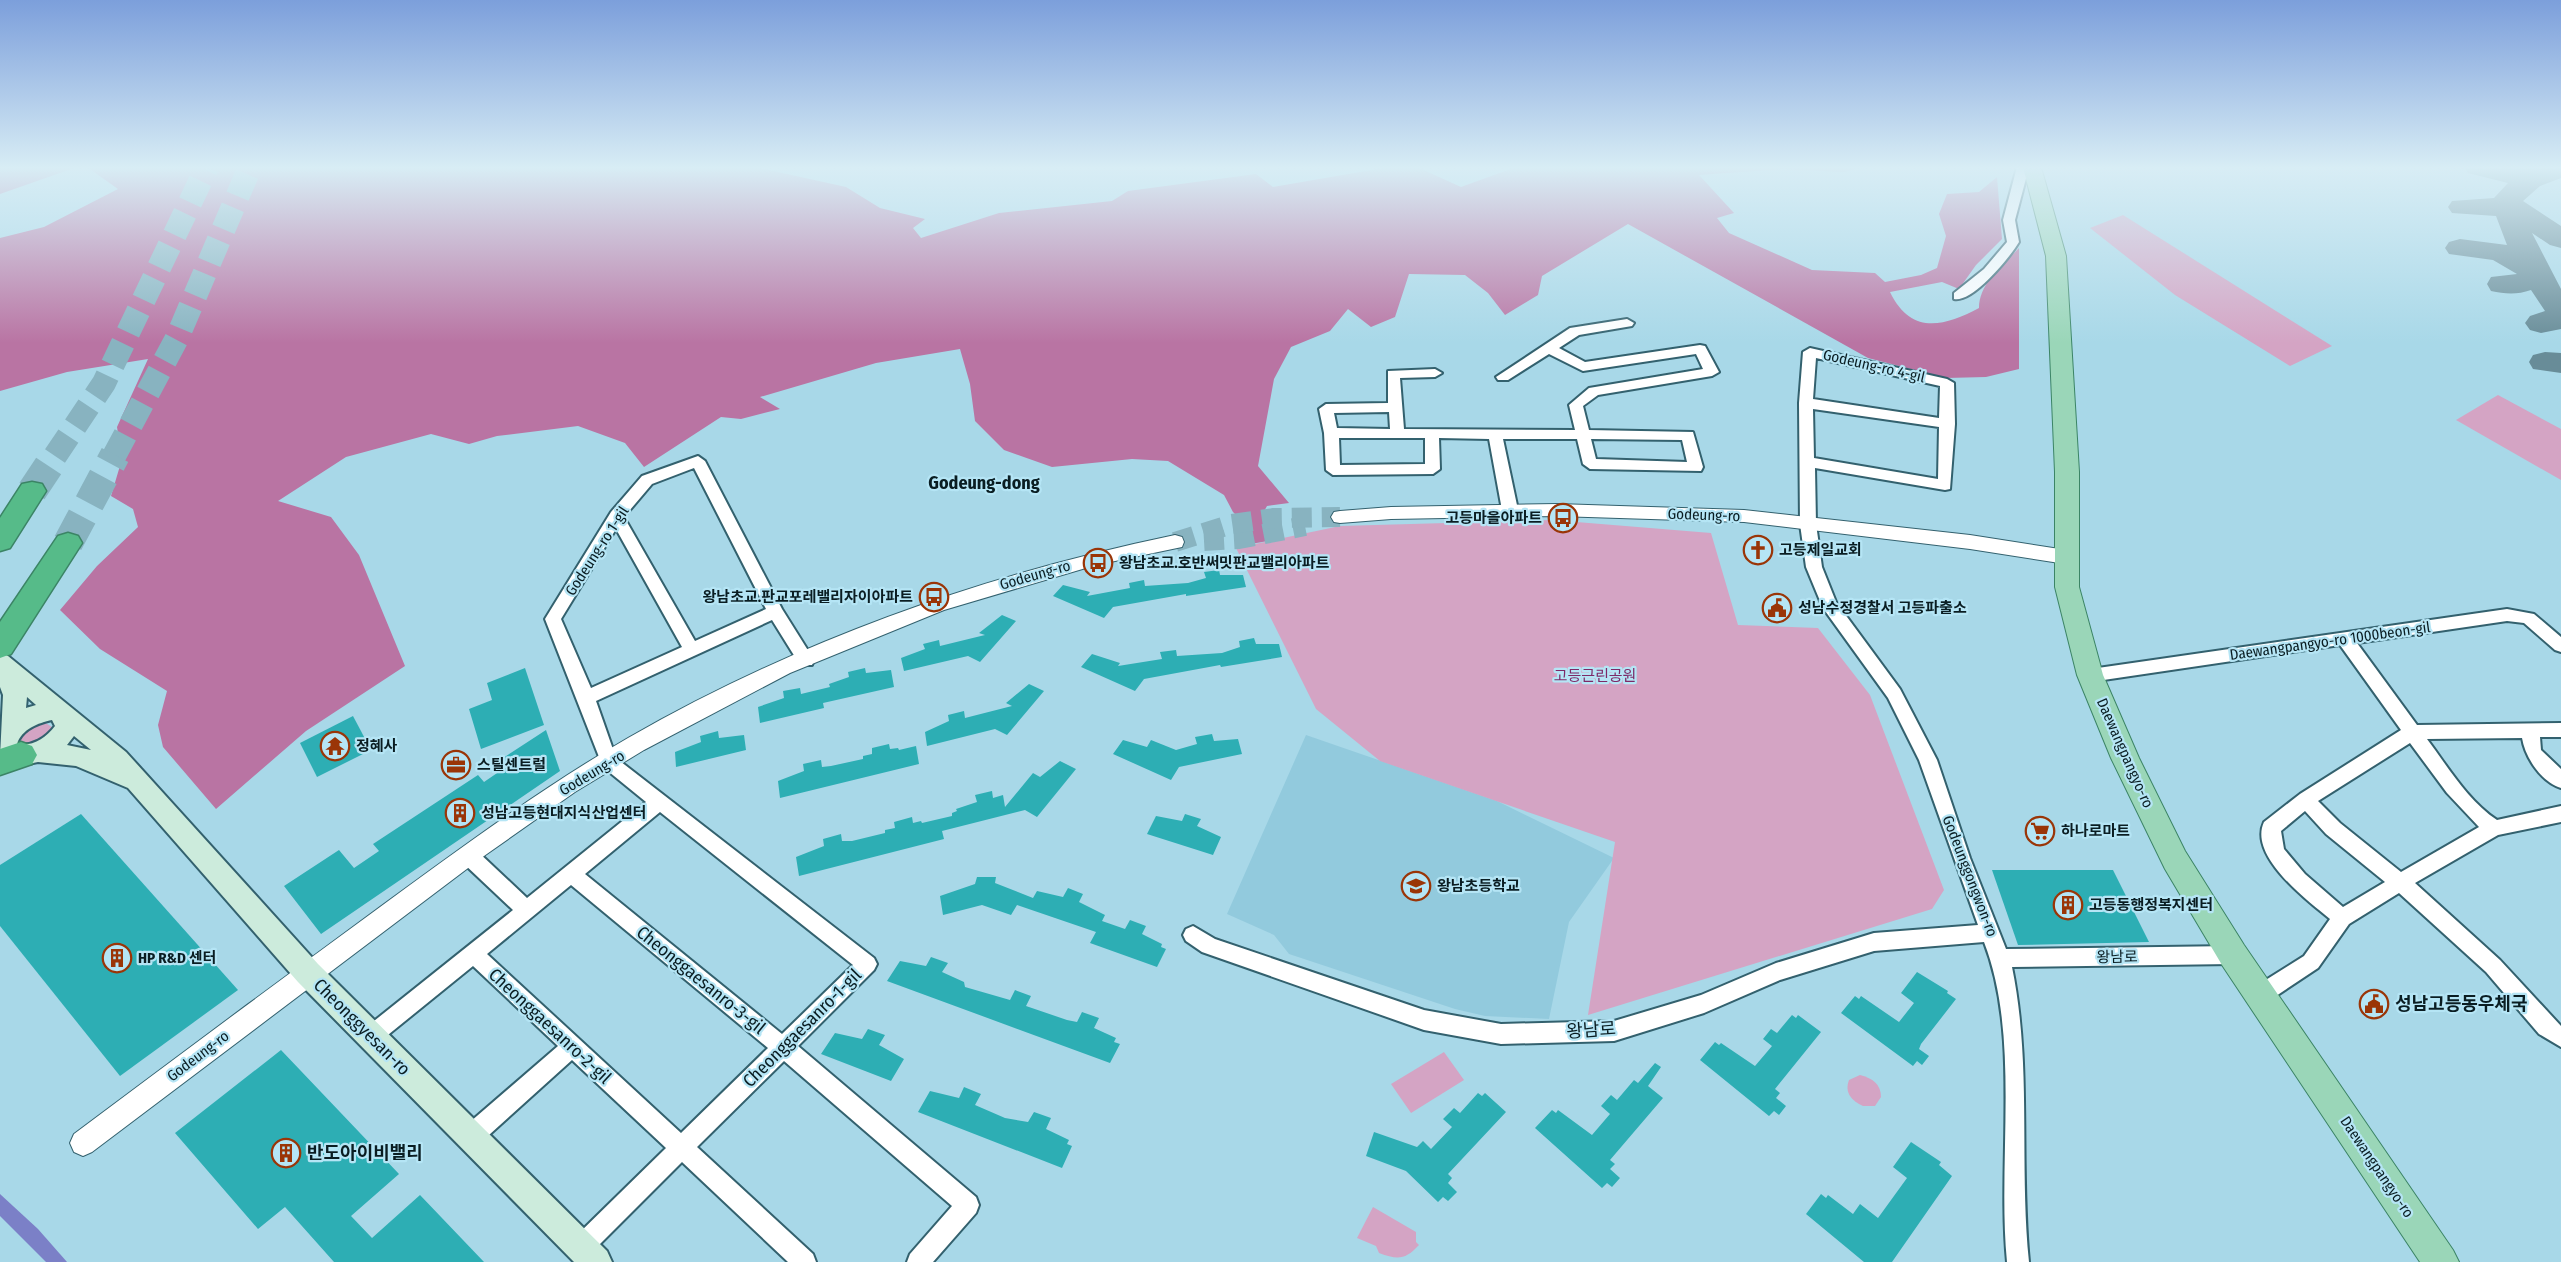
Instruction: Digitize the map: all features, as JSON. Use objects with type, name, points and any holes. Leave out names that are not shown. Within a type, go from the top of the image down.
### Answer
[{"type":"highway","points":[[5,534],[32,491]]},
{"type":"highway","points":[[0,646],[68,543]]},
{"type":"main road","name":"Daewangpangyo-ro","points":[[2048,226],[2056,256],[2067,472],[2067,587],[2090,675],[2125,758],[2175,860],[2233,955],[2441,1262]]},
{"type":"main road","name":"Cheonggyesan-ro","points":[[0,662],[117,759],[136,783],[183,832],[308,973],[588,1255]]},
{"type":"main road","name":"Cheonggyesan-ro","points":[[0,662],[8,673],[15,695],[13,746],[79,756],[136,783]]},
{"type":"main road","points":[[42,712],[63,714],[67,727],[63,734],[13,746],[42,712]]},
{"type":"street","points":[[1959,296],[1978,282],[1996,261],[2004,257],[2013,242],[2010,226]]},
{"type":"street","points":[[1503,377],[1575,331],[1627,322]]},
{"type":"street","points":[[1549,348],[1583,367],[1594,391]]},
{"type":"street","points":[[1331,433],[1583,435],[1688,435],[1696,467],[1590,464],[1583,435],[1576,405],[1594,391],[1712,372],[1700,349],[1583,367]]},
{"type":"street","name":"Godeung-ro 4-gil","points":[[1807,462],[1945,485],[1948,424],[1947,382],[1810,352],[1806,403],[1808,524]]},
{"type":"street","points":[[1397,428],[1393,374],[1435,374]]},
{"type":"street","points":[[1806,403],[1948,424]]},
{"type":"street","points":[[1396,407],[1326,409],[1331,433],[1333,470],[1433,469],[1432,434]]},
{"type":"street","points":[[1495,434],[1510,510]]},
{"type":"street","name":"Godeung-ro 1-gil","points":[[609,762],[586,698],[553,619],[616,516],[647,480],[698,461],[775,612],[806,660]]},
{"type":"street","name":"Godeung-ro","points":[[1340,517],[1510,510],[1744,516],[1970,542],[2066,557]]},
{"type":"street","points":[[616,516],[692,650]]},
{"type":"street","name":"Godeunggongwon-ro","points":[[1808,524],[1814,567],[1829,604],[1894,694],[1928,760],[1961,858],[2000,958],[2010,1007],[2014,1052],[2015,1231],[2018,1262]]},
{"type":"street","name":"Godeung-ro","points":[[83,1143],[308,973],[567,786],[706,706],[806,660],[927,609],[1043,571],[1174,542]]},
{"type":"street","points":[[586,698],[775,612]]},
{"type":"street","name":"Daewangpangyo-ro 1000beon-gil","points":[[2090,675],[2507,615],[2528,618],[2561,646]]},
{"type":"street","points":[[2345,639],[2460,796],[2479,818],[2495,828]]},
{"type":"street","points":[[2530,729],[2533,753],[2561,781]]},
{"type":"street","points":[[2342,918],[2298,880],[2275,852],[2271,828],[2306,799],[2413,732],[2561,730]]},
{"type":"street","name":"Cheonggaesanro-1-gil","points":[[588,1255],[681,1149],[867,964],[609,762]]},
{"type":"street","points":[[2306,799],[2317,814],[2400,883],[2492,965],[2514,987],[2548,1030],[2561,1037]]},
{"type":"street","points":[[371,1036],[660,801]]},
{"type":"street","points":[[2260,995],[2311,962],[2342,918],[2466,842],[2495,828],[2561,814]]},
{"type":"street","points":[[469,856],[526,910]]},
{"type":"street","name":"Cheonggaesanro-3-gil","points":[[571,874],[783,1047],[968,1205],[918,1262]]},
{"type":"street","name":"왕남로","points":[[1193,935],[1209,946],[1424,1020],[1501,1034],[1614,1031],[1704,1004],[1776,972],[1874,942],[1991,933]]},
{"type":"street","name":"Cheonggaesanro-2-gil","points":[[473,954],[805,1262]]},
{"type":"street","name":"왕남로","points":[[2000,958],[2233,955]]},
{"type":"street","points":[[471,1136],[572,1047]]},
{"type":"shaded area","points":[[916,226],[913,228],[921,238],[959,226],[1625,226],[1542,276],[1538,295],[1505,315],[1488,293],[1465,275],[1409,274],[1395,317],[1371,327],[1348,309],[1330,331],[1291,347],[1274,379],[1258,466],[1289,503],[1267,506],[1262,515],[1268,522],[1268,534],[1274,540],[1245,545],[1245,535],[1239,528],[1241,520],[1233,512],[1224,495],[1168,461],[1132,459],[1052,467],[1004,450],[975,421],[970,384],[960,349],[876,363],[760,397],[780,409],[741,419],[721,417],[644,467],[625,443],[578,426],[497,436],[469,444],[431,434],[346,457],[278,501],[331,517],[359,555],[405,666],[306,731],[216,809],[163,747],[158,725],[167,691],[100,649],[60,610],[97,566],[138,527],[133,509],[111,496],[122,459],[117,427],[148,359],[67,372],[0,391],[0,238],[44,227]]},
{"type":"shaded area","points":[[1631,226],[1723,226],[1729,233],[1812,270],[1875,273],[1885,282],[1921,275],[1937,268],[1946,236],[1943,226],[2001,226],[2002,239],[1976,265],[1959,289],[1942,282],[1890,292],[1898,306],[1918,321],[1941,323],[1953,320],[1979,308],[1987,283],[2019,248],[2019,369],[1986,377],[1946,378],[1868,358]]},
{"type":"shaded area","name":"왕남초등학교","points":[[1306,735],[1497,801],[1614,858],[1569,922],[1549,1019],[1485,1016],[1455,1009],[1289,954],[1274,935],[1227,914]]},
{"type":"green space","points":[[2095,226],[2140,226],[2332,346],[2290,366],[2175,295],[2090,228]]},
{"type":"green space","points":[[2498,395],[2561,429],[2561,480],[2456,420]]},
{"type":"green space","name":"고등근린공원","points":[[1552,520],[1711,533],[1738,625],[1818,628],[1870,695],[1944,890],[1932,909],[1588,1015],[1615,842],[1380,761],[1316,709],[1236,548],[1340,526]]},
{"type":"green space","points":[[44,722],[52,727],[47,735],[31,743],[21,741],[21,737],[29,727]]},
{"type":"green space","points":[[1444,1052],[1464,1080],[1411,1113],[1391,1084]]},
{"type":"green space","points":[[1860,1075],[1878,1085],[1881,1097],[1875,1106],[1863,1106],[1855,1102],[1848,1093],[1849,1080]]},
{"type":"green space","points":[[1373,1207],[1416,1232],[1416,1242],[1419,1245],[1410,1254],[1391,1257],[1379,1253],[1376,1246],[1357,1238]]},
{"type":"water","points":[[0,1194],[38,1229],[67,1262],[46,1262],[0,1216]]},
{"type":"building","points":[[1219,570],[1220,575],[1243,575],[1246,587],[1186,596],[1186,594],[1113,607],[1104,618],[1053,596],[1063,585],[1090,592],[1087,596],[1130,588],[1129,583],[1144,580],[1145,586],[1188,583],[1206,578],[1204,572]]},
{"type":"building","points":[[1002,615],[1016,621],[980,662],[968,656],[904,671],[901,658],[925,649],[923,644],[939,640],[940,646],[985,635],[979,633]]},
{"type":"building","points":[[1254,638],[1256,644],[1279,644],[1282,657],[1221,667],[1220,665],[1144,679],[1135,691],[1081,667],[1092,654],[1120,663],[1118,666],[1162,659],[1160,652],[1176,650],[1177,656],[1222,653],[1240,647],[1239,641]]},
{"type":"building","points":[[525,668],[544,725],[481,749],[469,709],[492,700],[487,683]]},
{"type":"building","points":[[865,668],[866,673],[891,670],[894,687],[823,703],[824,708],[760,723],[758,707],[784,698],[783,691],[800,688],[801,694],[830,687],[829,684],[849,677],[848,672]]},
{"type":"building","points":[[1029,684],[1044,691],[1007,735],[995,729],[927,746],[925,732],[949,721],[948,715],[964,711],[965,718],[1012,706],[1006,703]]},
{"type":"building","name":"정혜사","points":[[353,716],[371,750],[317,777],[300,743]]},
{"type":"building","name":"성남고등현대지식산업센터","points":[[546,730],[560,771],[321,934],[284,886],[339,850],[354,868],[379,851],[373,844],[478,775],[484,782],[503,769],[500,760]]},
{"type":"building","points":[[718,731],[719,738],[744,735],[746,750],[676,767],[675,752],[701,742],[700,736]]},
{"type":"building","points":[[1212,734],[1214,741],[1238,739],[1242,754],[1179,767],[1171,780],[1113,754],[1123,740],[1147,747],[1151,740],[1176,750],[1197,744],[1195,737]]},
{"type":"building","points":[[889,744],[890,749],[898,748],[899,750],[916,746],[919,764],[780,798],[778,781],[804,771],[803,764],[821,760],[822,767],[863,759],[863,756],[872,754],[872,748]]},
{"type":"building","points":[[1060,761],[1076,769],[1037,817],[1025,810],[942,831],[944,839],[799,876],[796,857],[824,846],[823,839],[841,834],[842,841],[852,841],[885,833],[885,830],[895,828],[894,822],[912,817],[913,823],[921,821],[922,823],[952,816],[952,813],[957,811],[956,809],[977,802],[975,795],[992,791],[993,798],[1003,795],[1005,807],[1033,773],[1040,777]]},
{"type":"building","name":"HP R&D 센터","points":[[81,814],[238,990],[120,1076],[0,926],[0,865]]},
{"type":"building","points":[[1185,814],[1201,819],[1197,826],[1221,837],[1213,855],[1147,834],[1156,816],[1182,821]]},
{"type":"building","name":"고등동행정복지센터","points":[[1992,870],[2113,870],[2149,942],[2018,945]]},
{"type":"building","points":[[977,877],[996,877],[995,883],[1033,898],[1037,891],[1063,897],[1068,888],[1083,894],[1079,902],[1105,915],[1102,921],[1125,929],[1130,920],[1146,926],[1142,934],[1162,944],[1161,947],[1166,949],[1157,967],[1090,943],[1096,932],[1017,905],[1011,915],[982,905],[943,915],[940,896],[975,884]]},
{"type":"building","points":[[931,957],[948,963],[942,972],[964,982],[965,987],[1010,1000],[1015,990],[1031,996],[1026,1006],[1067,1020],[1077,1022],[1082,1012],[1099,1018],[1094,1028],[1116,1038],[1114,1042],[1120,1044],[1110,1063],[887,981],[900,961],[926,966]]},
{"type":"building","points":[[1917,972],[1948,991],[1947,993],[1956,999],[1921,1044],[1919,1049],[1929,1056],[1922,1065],[1917,1061],[1913,1066],[1841,1013],[1855,996],[1859,999],[1861,996],[1899,1022],[1914,1003],[1901,993]]},
{"type":"building","points":[[1792,1015],[1796,1018],[1798,1015],[1821,1032],[1775,1089],[1780,1093],[1776,1098],[1786,1106],[1779,1115],[1774,1111],[1769,1116],[1700,1060],[1715,1042],[1719,1045],[1721,1043],[1755,1066],[1772,1046],[1763,1039],[1771,1029],[1777,1033]]},
{"type":"building","points":[[868,1029],[885,1035],[879,1045],[904,1059],[891,1081],[821,1054],[835,1033],[862,1039]]},
{"type":"building","name":"반도아이비밸리","points":[[281,1050],[399,1174],[351,1216],[372,1238],[420,1195],[484,1262],[334,1262],[285,1207],[258,1229],[175,1133]]},
{"type":"building","points":[[1655,1063],[1661,1067],[1648,1086],[1663,1098],[1610,1160],[1615,1164],[1610,1169],[1620,1178],[1612,1187],[1607,1183],[1602,1188],[1535,1128],[1552,1110],[1556,1113],[1558,1110],[1592,1135],[1610,1114],[1601,1106],[1611,1095],[1617,1100],[1634,1080],[1638,1083]]},
{"type":"building","points":[[964,1087],[981,1094],[975,1105],[1005,1118],[1028,1122],[1034,1112],[1051,1118],[1046,1129],[1069,1140],[1067,1144],[1072,1146],[1062,1168],[918,1112],[930,1091],[959,1098]]},
{"type":"building","points":[[1478,1093],[1482,1096],[1485,1093],[1506,1112],[1448,1174],[1452,1178],[1448,1183],[1457,1192],[1448,1201],[1443,1197],[1438,1202],[1406,1171],[1366,1156],[1374,1132],[1417,1147],[1423,1141],[1431,1149],[1452,1127],[1443,1119],[1454,1108],[1460,1113]]},
{"type":"building","points":[[1911,1142],[1941,1162],[1939,1165],[1952,1176],[1892,1262],[1864,1262],[1806,1214],[1821,1194],[1826,1198],[1828,1195],[1853,1214],[1860,1204],[1878,1218],[1907,1178],[1893,1167]]},
{"type":"taxiway","points":[[2515,226],[2528,259],[2561,311],[2554,321],[2541,323]]},
{"type":"taxiway","points":[[2541,226],[2561,239]]},
{"type":"taxiway","points":[[2460,248],[2500,252],[2532,270],[2534,278],[2516,285],[2502,284]]},
{"type":"taxiway","points":[[2545,362],[2561,363]]},
{"type":"tunnel","points":[[55,456],[104,383],[179,226]]},
{"type":"tunnel","points":[[114,456],[177,338],[225,226]]},
{"type":"tunnel","points":[[32,491],[56,455]]},
{"type":"tunnel","points":[[68,543],[115,455]]},
{"type":"tunnel","points":[[1175,542],[1232,524],[1274,518],[1340,517]]},
{"type":"tunnel","points":[[1204,541],[1239,539],[1305,526]]},
{"type":"place","name":"고등마을아파트","points":[[1563,518]]},
{"type":"place","name":"고등제일교회","points":[[1758,550]]},
{"type":"place","name":"왕남초교.호반써밋판교밸리아파트","points":[[1098,563]]},
{"type":"place","name":"왕남초교.판교포레밸리자이아파트","points":[[934,597]]},
{"type":"place","name":"성남수정경찰서 고등파출소","points":[[1777,608]]},
{"type":"place","name":"정혜사","points":[[335,746]]},
{"type":"place","name":"스틸센트럴","points":[[456,765]]},
{"type":"place","name":"성남고등현대지식산업센터","points":[[460,813]]},
{"type":"place","name":"하나로마트","points":[[2040,831]]},
{"type":"place","name":"왕남초등학교","points":[[1416,886]]},
{"type":"place","name":"고등동행정복지센터","points":[[2068,905]]},
{"type":"place","name":"HP R&D 센터","points":[[117,958]]},
{"type":"place","name":"성남고등동우체국","points":[[2374,1004]]},
{"type":"place","name":"반도아이비밸리","points":[[286,1153]]},
{"type":"district","name":"Godeung-dong","points":[[984,483]]}]
